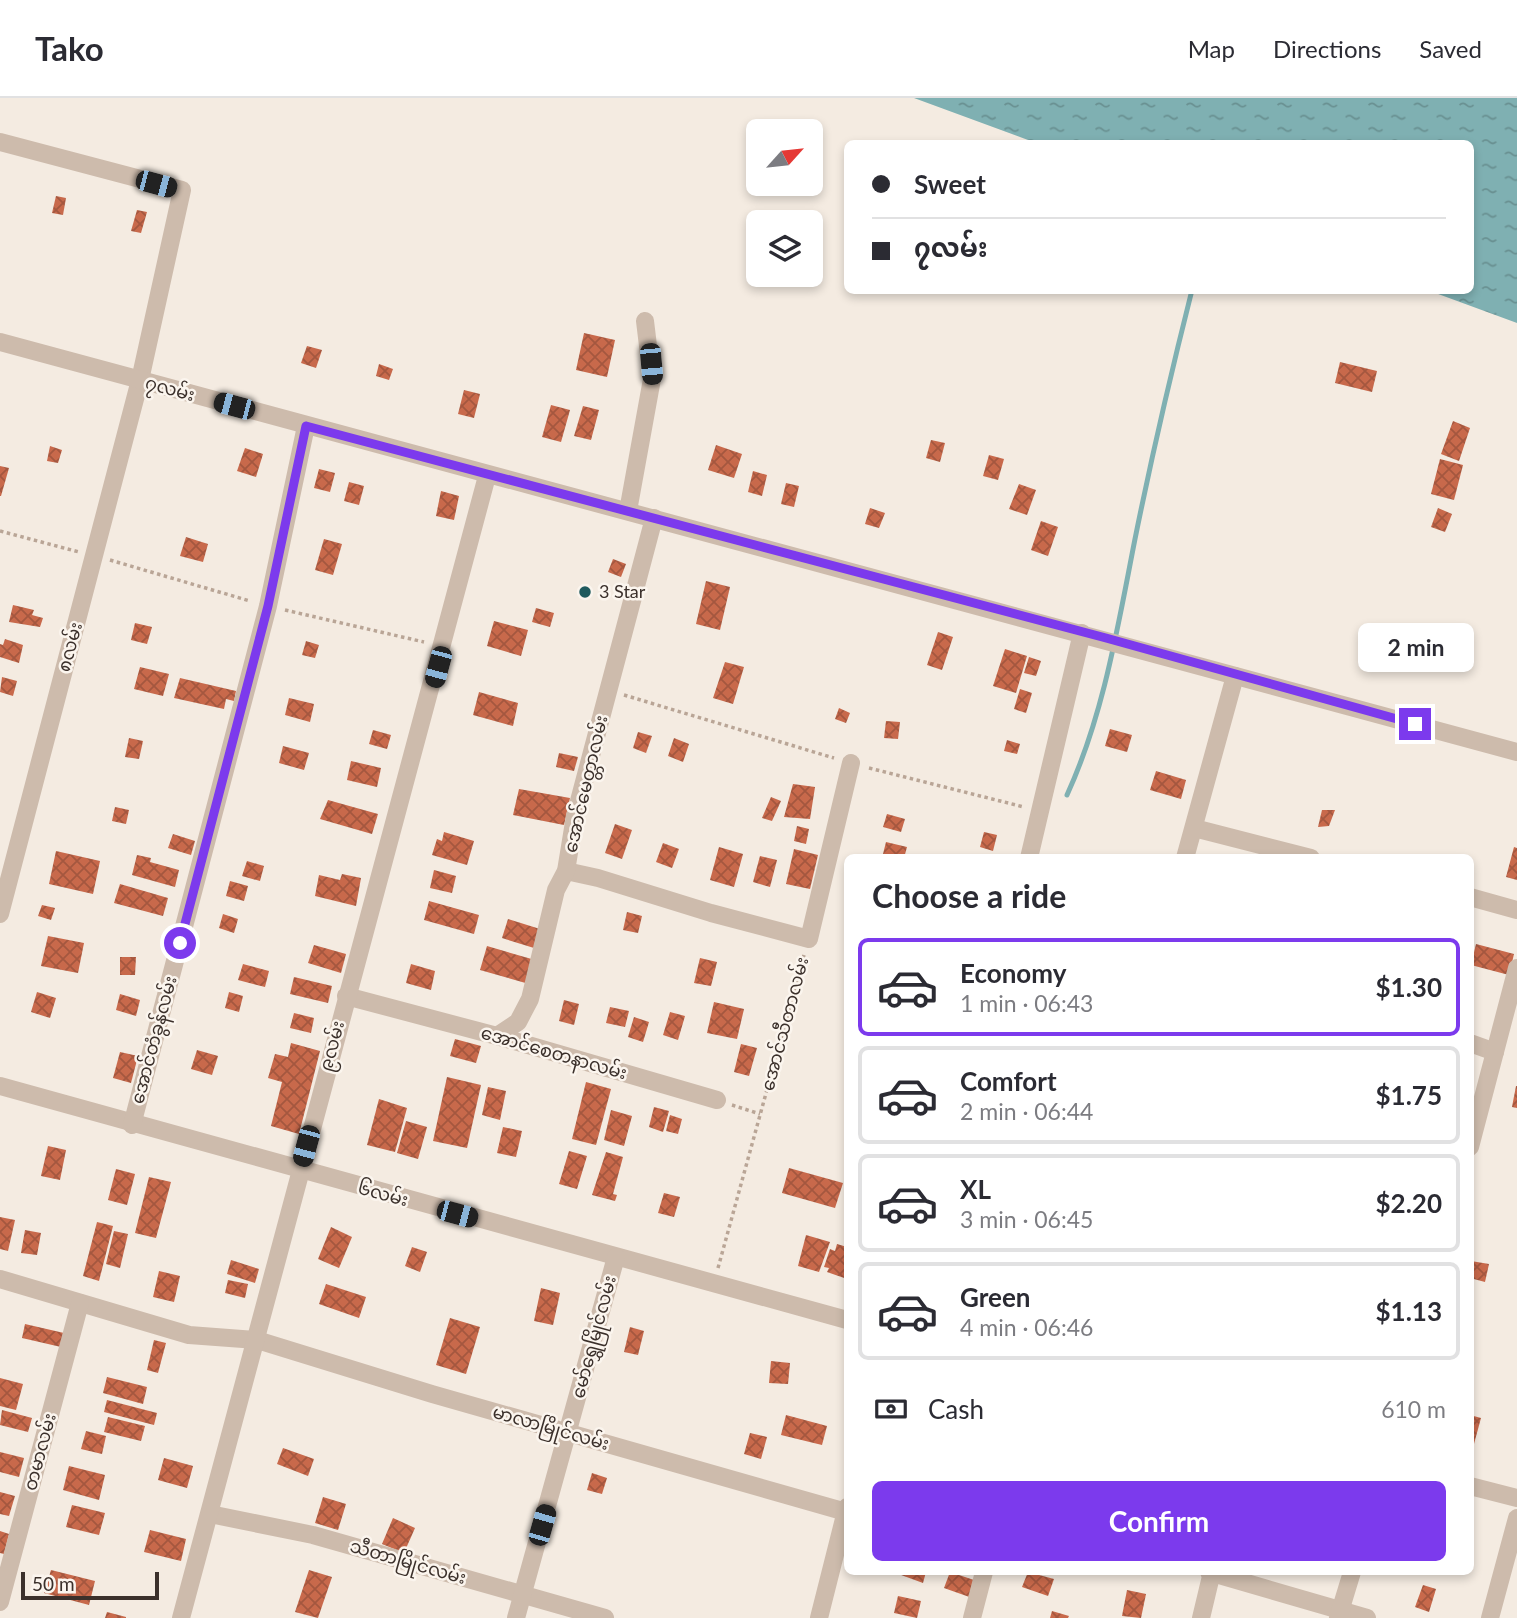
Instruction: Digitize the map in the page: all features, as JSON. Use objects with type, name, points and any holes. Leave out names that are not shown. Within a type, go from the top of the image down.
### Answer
[{"type":"street","name":"၈လမ်း","points":[[0,142],[182,190],[140,380],[0,914]]},
{"type":"street","points":[[628,511],[652,379],[645,321]]},
{"type":"street","name":"၇လမ်း","points":[[0,342],[487,475],[1106,638],[1134,648],[1517,752]]},
{"type":"street","name":"အောင်တံခွန်လမ်း","points":[[132,1125],[268,606],[306,426]]},
{"type":"street","name":"၉လမ်း","points":[[181,1618],[257,1340],[346,996],[424,719],[469,536],[487,475]]},
{"type":"street","name":"အောင်မေတ္တာလမ်း","points":[[497,1036],[518,1022],[530,999],[556,890],[566,871],[575,816],[654,518]]},
{"type":"street","points":[[1030,854],[1082,633]]},
{"type":"street","points":[[1186,854],[1235,676]]},
{"type":"street","name":"အောင်သီတာလမ်း","points":[[808,939],[851,763]]},
{"type":"street","points":[[1194,828],[1295,854]]},
{"type":"street","points":[[566,871],[808,939]]},
{"type":"street","points":[[1474,898],[1517,910]]},
{"type":"street","points":[[1474,1132],[1517,968]]},
{"type":"street","name":"အောင်စေတနာလမ်း","points":[[346,996],[497,1036],[717,1100]]},
{"type":"street","points":[[1474,1044],[1495,1052]]},
{"type":"street","name":"၆လမ်း","points":[[0,1086],[132,1125],[844,1319]]},
{"type":"street","name":"မော်ရွှေမြိုင်လမ်း","points":[[516,1618],[616,1257]]},
{"type":"street","name":"မာလာမြိုင်လမ်း","points":[[0,1279],[189,1335],[257,1340],[569,1433],[844,1508]]},
{"type":"street","name":"တမာလမ်း","points":[[0,1602],[80,1303]]},
{"type":"street","points":[[1474,1487],[1517,1498]]},
{"type":"street","name":"သီတာမြိုင်လမ်း","points":[[210,1514],[313,1535],[605,1618]]},
{"type":"street","points":[[819,1618],[844,1517]]},
{"type":"street","points":[[1490,1618],[1517,1518]]},
{"type":"street","points":[[972,1618],[984,1575]]},
{"type":"street","points":[[1201,1618],[1209,1575]]},
{"type":"street","points":[[1219,1575],[1339,1615],[1367,1618]]},
{"type":"street","points":[[1339,1615],[1351,1575]]},
{"type":"path","points":[[0,531],[94,556]]},
{"type":"path","points":[[608,690],[851,763],[1042,811]]},
{"type":"path","name":"အောင်သီတာလမ်း","points":[[713,1284],[808,939]]},
{"type":"path","points":[[717,1100],[760,1114]]},
{"type":"water","points":[[914,98],[1517,98],[1517,323],[1438,294],[1474,294],[1474,140],[1028,140]]},
{"type":"building","points":[[56,196],[66,198],[63,215],[52,213]]},
{"type":"building","points":[[137,210],[147,212],[141,233],[131,231]]},
{"type":"building","points":[[584,333],[615,340],[607,377],[576,370]]},
{"type":"building","points":[[307,346],[322,350],[316,368],[301,363]]},
{"type":"building","points":[[1340,362],[1377,371],[1372,392],[1335,383]]},
{"type":"building","points":[[379,364],[393,369],[389,380],[376,376]]},
{"type":"building","points":[[464,390],[480,394],[474,418],[458,414]]},
{"type":"building","points":[[551,405],[570,410],[561,442],[542,437]]},
{"type":"building","points":[[583,406],[599,410],[591,440],[574,436]]},
{"type":"building","points":[[1453,421],[1470,428],[1459,461],[1441,454]]},
{"type":"building","points":[[931,440],[945,443],[940,462],[926,458]]},
{"type":"building","points":[[716,445],[742,454],[734,478],[708,470]]},
{"type":"building","points":[[50,446],[62,450],[58,463],[47,461]]},
{"type":"building","points":[[245,448],[263,454],[256,477],[237,471]]},
{"type":"building","points":[[989,455],[1004,459],[998,480],[983,476]]},
{"type":"building","points":[[1440,459],[1463,465],[1454,500],[1431,494]]},
{"type":"building","points":[[0,466],[9,468],[1,496],[0,496]]},
{"type":"building","points":[[319,469],[335,473],[330,492],[314,488]]},
{"type":"building","points":[[753,471],[767,475],[762,496],[748,492]]},
{"type":"building","points":[[349,482],[364,486],[359,505],[344,501]]},
{"type":"building","points":[[786,483],[799,486],[794,507],[781,504]]},
{"type":"building","points":[[1019,484],[1036,490],[1027,515],[1009,509]]},
{"type":"building","points":[[441,491],[459,496],[454,520],[436,516]]},
{"type":"building","points":[[870,508],[885,513],[879,528],[865,524]]},
{"type":"building","points":[[1438,508],[1452,514],[1445,532],[1431,527]]},
{"type":"building","points":[[1041,521],[1058,527],[1048,556],[1031,550]]},
{"type":"building","points":[[186,537],[208,544],[203,562],[180,556]]},
{"type":"building","points":[[324,539],[342,544],[333,575],[315,570]]},
{"type":"building","points":[[613,559],[626,564],[621,577],[608,572]]},
{"type":"building","points":[[706,581],[730,587],[720,630],[696,624]]},
{"type":"building","points":[[13,605],[34,610],[32,615],[43,618],[40,627],[9,622]]},
{"type":"building","points":[[536,608],[554,613],[550,627],[532,622]]},
{"type":"building","points":[[494,621],[528,630],[521,656],[487,646]]},
{"type":"building","points":[[135,623],[152,627],[147,644],[131,640]]},
{"type":"building","points":[[938,632],[953,637],[942,670],[927,665]]},
{"type":"building","points":[[5,639],[23,645],[19,663],[0,657],[0,644],[3,645]]},
{"type":"building","points":[[306,641],[319,645],[315,658],[302,655]]},
{"type":"building","points":[[1005,649],[1027,656],[1016,693],[993,686]]},
{"type":"building","points":[[1029,657],[1041,661],[1036,676],[1024,673]]},
{"type":"building","points":[[725,662],[744,667],[733,704],[713,698]]},
{"type":"building","points":[[140,667],[169,674],[163,696],[134,689]]},
{"type":"building","points":[[2,677],[17,681],[13,696],[0,692]]},
{"type":"building","points":[[180,678],[236,691],[234,701],[226,699],[224,709],[174,698]]},
{"type":"building","points":[[1020,689],[1032,693],[1026,713],[1014,709]]},
{"type":"building","points":[[479,692],[518,703],[513,726],[473,715]]},
{"type":"building","points":[[289,698],[314,704],[310,722],[285,715]]},
{"type":"building","points":[[839,708],[850,713],[846,723],[835,719]]},
{"type":"building","points":[[886,721],[900,722],[898,739],[884,738]]},
{"type":"building","points":[[1110,729],[1132,735],[1127,752],[1105,746]]},
{"type":"building","points":[[373,730],[391,735],[387,749],[369,744]]},
{"type":"building","points":[[638,732],[652,736],[646,753],[633,748]]},
{"type":"building","points":[[129,738],[143,741],[139,759],[125,757]]},
{"type":"building","points":[[674,738],[689,744],[683,762],[668,756]]},
{"type":"building","points":[[1007,740],[1020,744],[1017,754],[1004,751]]},
{"type":"building","points":[[283,746],[309,753],[304,770],[279,763]]},
{"type":"building","points":[[559,753],[578,757],[574,771],[556,767]]},
{"type":"building","points":[[351,761],[381,768],[377,787],[347,780]]},
{"type":"building","points":[[1156,771],[1186,780],[1181,799],[1150,790]]},
{"type":"building","points":[[793,784],[815,787],[810,819],[784,817]]},
{"type":"building","points":[[519,789],[570,798],[564,825],[513,815]]},
{"type":"building","points":[[771,797],[781,801],[772,821],[762,818]]},
{"type":"building","points":[[328,800],[378,814],[372,834],[320,819]]},
{"type":"building","points":[[115,807],[129,810],[126,824],[112,821]]},
{"type":"building","points":[[1322,810],[1335,810],[1329,826],[1318,827]]},
{"type":"building","points":[[887,814],[905,819],[901,832],[883,827]]},
{"type":"building","points":[[615,824],[632,830],[622,859],[605,853]]},
{"type":"building","points":[[797,826],[809,829],[806,844],[794,841]]},
{"type":"building","points":[[444,832],[474,841],[467,865],[432,855],[437,839],[442,841]]},
{"type":"building","points":[[984,832],[997,835],[993,851],[980,847]]},
{"type":"building","points":[[173,834],[195,841],[191,855],[168,848]]},
{"type":"building","points":[[886,842],[907,847],[905,854],[883,854]]},
{"type":"building","points":[[663,843],[679,849],[672,868],[656,862]]},
{"type":"building","points":[[719,847],[743,854],[734,887],[710,880]]},
{"type":"building","points":[[1514,847],[1517,848],[1517,880],[1506,877]]},
{"type":"building","points":[[794,849],[818,855],[810,889],[786,884]]},
{"type":"building","points":[[56,851],[100,861],[93,894],[49,884]]},
{"type":"building","points":[[137,855],[151,858],[150,862],[179,870],[175,887],[132,875]]},
{"type":"building","points":[[760,856],[777,860],[770,887],[753,882]]},
{"type":"building","points":[[247,861],[264,866],[260,881],[242,876]]},
{"type":"building","points":[[434,870],[456,876],[452,893],[430,888]]},
{"type":"building","points":[[342,874],[361,878],[356,906],[315,896],[319,875],[340,880]]},
{"type":"building","points":[[230,881],[248,886],[244,901],[226,896]]},
{"type":"building","points":[[120,884],[168,898],[163,916],[114,903]]},
{"type":"building","points":[[429,901],[479,915],[474,934],[424,920]]},
{"type":"building","points":[[42,905],[55,908],[51,920],[38,916]]},
{"type":"building","points":[[627,912],[642,916],[638,933],[623,930]]},
{"type":"building","points":[[223,914],[238,919],[234,933],[219,928]]},
{"type":"building","points":[[508,919],[540,929],[534,948],[502,938]]},
{"type":"building","points":[[48,936],[84,943],[78,973],[41,966]]},
{"type":"building","points":[[1476,944],[1514,954],[1509,975],[1474,966]]},
{"type":"building","points":[[314,945],[346,954],[341,973],[308,963]]},
{"type":"building","points":[[487,946],[535,960],[529,984],[480,970]]},
{"type":"building","points":[[120,957],[136,957],[135,975],[120,975]]},
{"type":"building","points":[[700,958],[717,962],[711,986],[694,983]]},
{"type":"building","points":[[243,964],[269,971],[265,987],[238,980]]},
{"type":"building","points":[[411,964],[435,971],[431,990],[406,983]]},
{"type":"building","points":[[294,977],[332,986],[328,1003],[290,994]]},
{"type":"building","points":[[37,992],[56,998],[50,1018],[31,1012]]},
{"type":"building","points":[[229,992],[243,996],[239,1012],[225,1008]]},
{"type":"building","points":[[120,994],[140,1000],[136,1016],[116,1010]]},
{"type":"building","points":[[564,1000],[579,1004],[574,1025],[559,1021]]},
{"type":"building","points":[[714,1002],[744,1009],[737,1039],[707,1033]]},
{"type":"building","points":[[610,1007],[629,1011],[625,1027],[606,1023]]},
{"type":"building","points":[[670,1012],[685,1016],[678,1040],[663,1035]]},
{"type":"building","points":[[294,1013],[314,1018],[311,1033],[290,1028]]},
{"type":"building","points":[[634,1017],[649,1022],[643,1042],[628,1037]]},
{"type":"building","points":[[455,1039],[481,1046],[476,1063],[450,1056]]},
{"type":"building","points":[[291,1043],[320,1051],[299,1134],[271,1126],[282,1082],[268,1078],[275,1054],[288,1057]]},
{"type":"building","points":[[741,1044],[757,1048],[749,1076],[734,1072]]},
{"type":"building","points":[[197,1050],[218,1056],[212,1075],[191,1069]]},
{"type":"building","points":[[120,1052],[138,1056],[131,1083],[113,1078]]},
{"type":"building","points":[[447,1077],[481,1085],[467,1148],[433,1141]]},
{"type":"building","points":[[586,1082],[611,1089],[596,1145],[572,1139]]},
{"type":"building","points":[[1517,1086],[1517,1108],[1512,1107]]},
{"type":"building","points":[[488,1087],[506,1091],[500,1120],[482,1115]]},
{"type":"building","points":[[379,1099],[407,1108],[395,1152],[367,1145]]},
{"type":"building","points":[[654,1107],[669,1111],[663,1132],[649,1127]]},
{"type":"building","points":[[611,1110],[632,1116],[624,1146],[604,1140]]},
{"type":"building","points":[[670,1115],[682,1119],[678,1134],[666,1131]]},
{"type":"building","points":[[406,1121],[427,1127],[418,1159],[397,1153]]},
{"type":"building","points":[[503,1127],[522,1131],[516,1157],[497,1153]]},
{"type":"building","points":[[48,1146],[66,1150],[60,1180],[41,1176]]},
{"type":"building","points":[[569,1151],[587,1156],[577,1189],[559,1184]]},
{"type":"building","points":[[606,1152],[623,1157],[613,1194],[617,1195],[615,1201],[592,1195]]},
{"type":"building","points":[[789,1168],[843,1183],[835,1208],[782,1193]]},
{"type":"building","points":[[116,1169],[135,1174],[127,1205],[108,1200]]},
{"type":"building","points":[[149,1177],[171,1182],[156,1238],[135,1233]]},
{"type":"building","points":[[664,1193],[680,1197],[674,1217],[658,1213]]},
{"type":"building","points":[[0,1217],[15,1220],[8,1251],[0,1249]]},
{"type":"building","points":[[97,1222],[113,1226],[99,1281],[83,1276]]},
{"type":"building","points":[[331,1227],[352,1237],[339,1268],[318,1259]]},
{"type":"building","points":[[25,1230],[41,1233],[37,1255],[21,1253]]},
{"type":"building","points":[[114,1231],[128,1234],[120,1268],[106,1264]]},
{"type":"building","points":[[806,1235],[830,1242],[819,1272],[798,1266]]},
{"type":"building","points":[[837,1244],[844,1246],[844,1278],[827,1272],[829,1268],[824,1267],[830,1249],[835,1251]]},
{"type":"building","points":[[412,1247],[427,1252],[420,1272],[405,1266]]},
{"type":"building","points":[[231,1260],[259,1269],[255,1283],[227,1274]]},
{"type":"building","points":[[1474,1262],[1489,1264],[1485,1282],[1474,1279]]},
{"type":"building","points":[[159,1271],[180,1276],[174,1302],[153,1297]]},
{"type":"building","points":[[228,1280],[248,1284],[245,1298],[225,1293]]},
{"type":"building","points":[[326,1284],[366,1297],[359,1318],[319,1304]]},
{"type":"building","points":[[541,1288],[560,1293],[553,1325],[534,1321]]},
{"type":"building","points":[[450,1318],[480,1327],[466,1374],[436,1365]]},
{"type":"building","points":[[25,1324],[64,1333],[61,1347],[22,1338]]},
{"type":"building","points":[[630,1327],[644,1331],[638,1355],[624,1352]]},
{"type":"building","points":[[154,1340],[166,1343],[158,1373],[147,1370]]},
{"type":"building","points":[[771,1361],[790,1363],[788,1384],[769,1383]]},
{"type":"building","points":[[107,1377],[147,1387],[143,1404],[103,1393]]},
{"type":"building","points":[[0,1378],[23,1384],[16,1410],[0,1406]]},
{"type":"building","points":[[107,1400],[157,1413],[154,1425],[104,1412]]},
{"type":"building","points":[[2,1410],[32,1418],[28,1432],[0,1425]]},
{"type":"building","points":[[786,1415],[827,1426],[822,1445],[781,1435]]},
{"type":"building","points":[[1474,1416],[1481,1418],[1474,1444]]},
{"type":"building","points":[[108,1417],[145,1426],[141,1441],[104,1432]]},
{"type":"building","points":[[86,1431],[106,1436],[102,1454],[81,1449]]},
{"type":"building","points":[[750,1433],[767,1437],[761,1459],[744,1454]]},
{"type":"building","points":[[283,1448],[314,1459],[308,1476],[277,1464]]},
{"type":"building","points":[[0,1452],[24,1458],[19,1477],[0,1472]]},
{"type":"building","points":[[164,1458],[193,1466],[187,1488],[158,1480]]},
{"type":"building","points":[[69,1466],[105,1475],[99,1500],[63,1490]]},
{"type":"building","points":[[592,1473],[607,1478],[602,1494],[587,1490]]},
{"type":"building","points":[[0,1492],[15,1496],[9,1516],[0,1514]]},
{"type":"building","points":[[323,1497],[346,1504],[338,1530],[315,1523]]},
{"type":"building","points":[[72,1505],[105,1513],[99,1535],[66,1527]]},
{"type":"building","points":[[393,1518],[415,1528],[404,1553],[382,1544]]},
{"type":"building","points":[[150,1530],[186,1539],[181,1561],[144,1552]]},
{"type":"building","points":[[0,1531],[9,1534],[4,1554],[0,1553]]},
{"type":"building","points":[[51,1570],[95,1581],[89,1605],[44,1593]]},
{"type":"building","points":[[309,1570],[332,1577],[318,1618],[295,1612]]},
{"type":"building","points":[[901,1575],[925,1575],[923,1583]]},
{"type":"building","points":[[949,1575],[959,1575],[980,1582],[975,1599],[944,1588]]},
{"type":"building","points":[[1027,1575],[1054,1579],[1048,1596],[1022,1587]]},
{"type":"building","points":[[1423,1585],[1436,1589],[1429,1612],[1415,1607]]},
{"type":"building","points":[[1127,1590],[1146,1594],[1141,1618],[1122,1616]]},
{"type":"building","points":[[898,1596],[921,1601],[917,1618],[894,1613]]},
{"type":"building","points":[[1052,1611],[1069,1616],[1050,1618]]},
{"type":"building","points":[[107,1612],[126,1617],[126,1618],[105,1618]]},
{"type":"waterway","points":[[1067,795],[1091,733],[1108,669],[1141,508],[1191,294]]},
{"type":"place","name":"3 Star","points":[[585,592]]},
{"type":"route","points":[[180,943],[268,606],[306,426],[1106,638],[1134,648],[1415,724]]}]
